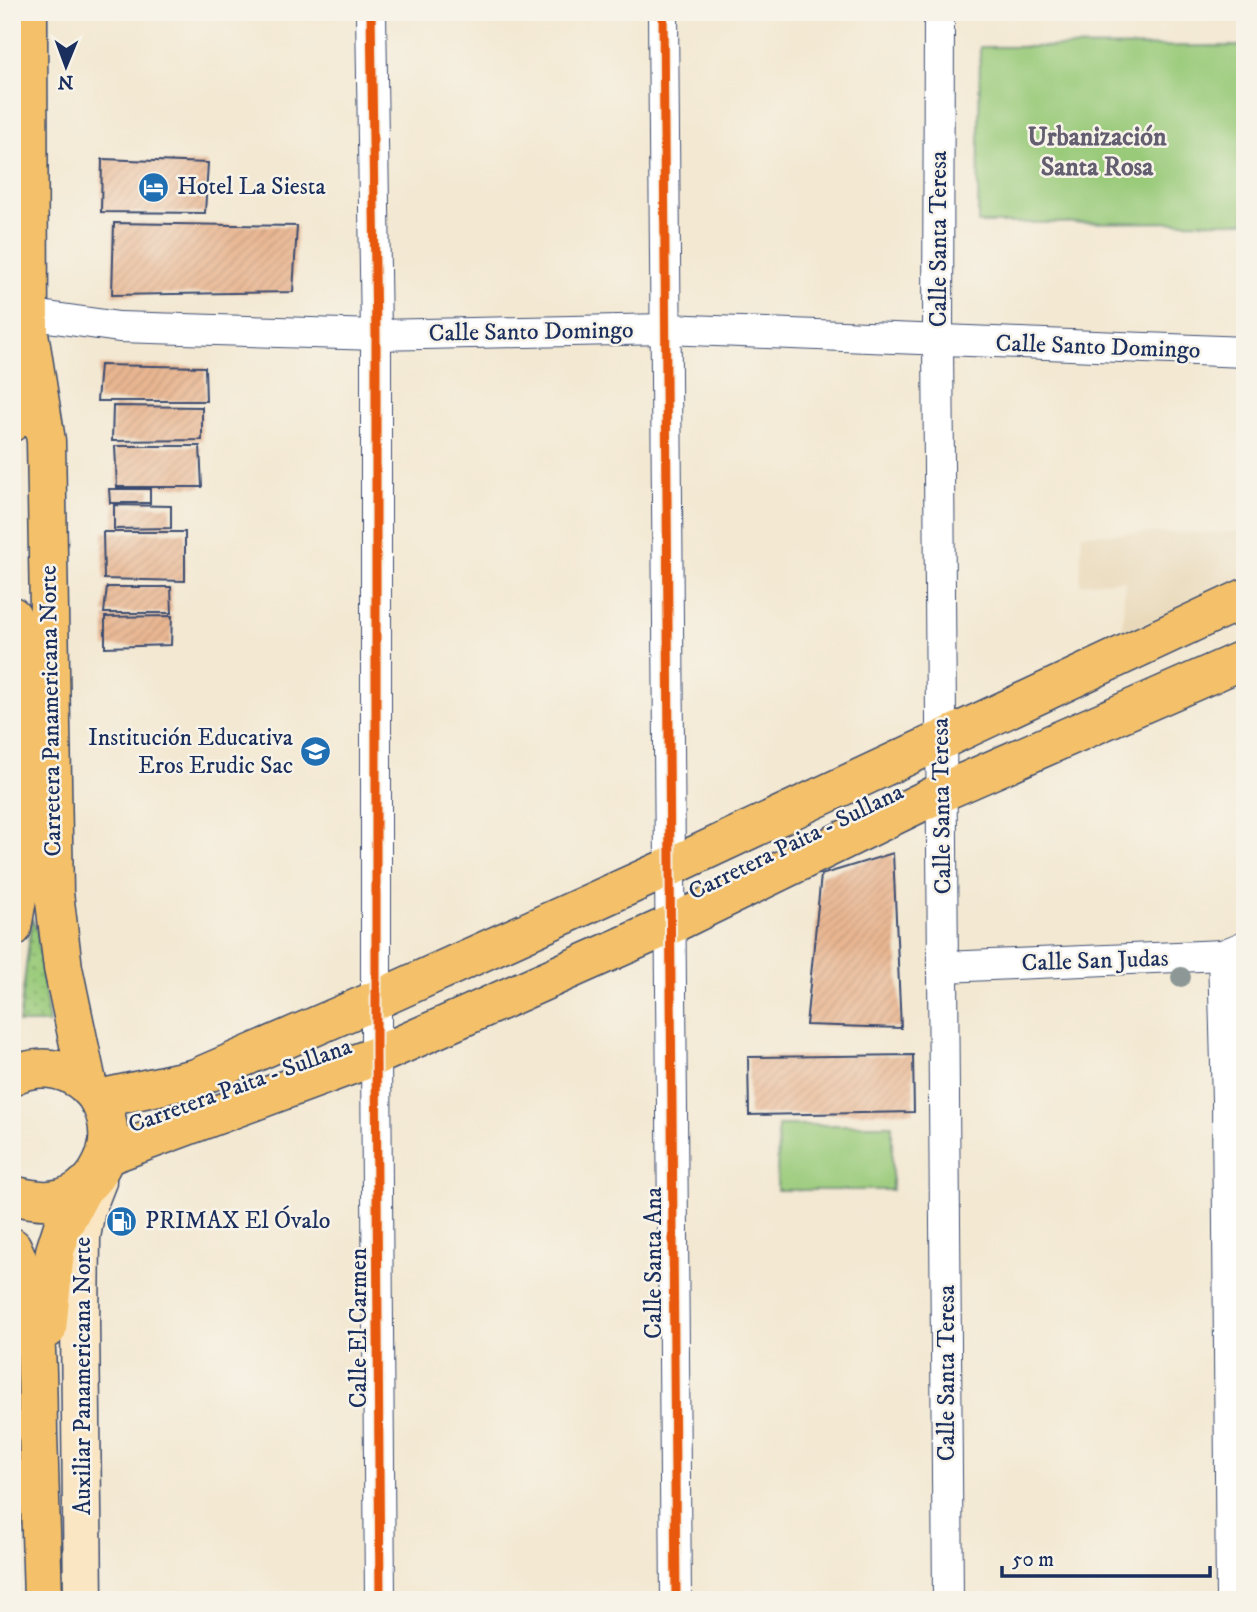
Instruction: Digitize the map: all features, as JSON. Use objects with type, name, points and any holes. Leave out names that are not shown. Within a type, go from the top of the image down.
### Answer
[{"type":"main road","name":"Carretera Panamericana Norte","points":[[12,422],[23,320],[28,12]]},
{"type":"main road","name":"Carretera Panamericana Norte","points":[[23,320],[46,441],[54,893],[63,968],[93,1093],[108,1123],[109,1140],[84,1179]]},
{"type":"main road","name":"Carretera Paita - Sullana","points":[[93,1093],[196,1078],[670,867],[1245,598]]},
{"type":"main road","name":"Carretera Panamericana Norte","points":[[12,616],[18,893],[12,928]]},
{"type":"main road","name":"Carretera Paita - Sullana","points":[[84,1179],[376,1056],[670,925],[942,792],[1245,659]]},
{"type":"main road","points":[[12,1076],[40,1068],[61,1070],[80,1079],[93,1093]]},
{"type":"main road","points":[[12,1195],[84,1179]]},
{"type":"main road","points":[[12,1217],[84,1179]]},
{"type":"main road","points":[[40,1502],[48,1307],[55,1251],[84,1179]]},
{"type":"main road","name":"Auxiliar Panamericana Norte","points":[[83,1600],[79,1322],[82,1237],[86,1209],[84,1179]]},
{"type":"main road","points":[[12,1247],[20,1264],[30,1300],[36,1354],[43,1600]]},
{"type":"street","name":"Calle El Carmen","points":[[371,12],[376,335],[376,1056],[380,1600]]},
{"type":"street","name":"Calle Santa Ana","points":[[663,12],[676,1600]]},
{"type":"street","name":"Calle Santa Teresa","points":[[939,12],[948,1600]]},
{"type":"street","name":"Calle Santo Domingo","points":[[23,320],[119,327],[376,335],[666,329],[1245,352]]},
{"type":"street","name":"Calle San Judas","points":[[944,967],[1234,951]]},
{"type":"street","points":[[1231,1600],[1238,1536],[1227,1101],[1234,951]]},
{"type":"shaded area","points":[[1244,532],[1245,574],[1229,589],[1122,634],[1125,580],[1080,584],[1082,534]]},
{"type":"green space","points":[[1245,46],[1245,222],[978,223],[980,47]]},
{"type":"green space","points":[[32,918],[37,931],[49,1023],[19,1023]]},
{"type":"green space","points":[[778,1125],[892,1125],[892,1190],[777,1190]]},
{"type":"building","name":"Hotel La Siesta","points":[[102,159],[208,163],[205,213],[101,212]]},
{"type":"building","points":[[114,223],[297,226],[293,292],[112,295]]},
{"type":"building","points":[[100,365],[205,367],[206,401],[97,401]]},
{"type":"building","points":[[113,406],[202,407],[202,440],[112,441]]},
{"type":"building","points":[[115,446],[200,446],[202,487],[117,487]]},
{"type":"building","points":[[109,489],[150,489],[150,503],[110,503]]},
{"type":"building","points":[[114,505],[171,506],[171,528],[114,529]]},
{"type":"building","points":[[103,532],[185,532],[185,581],[104,579]]},
{"type":"building","points":[[107,587],[171,587],[172,613],[104,613]]},
{"type":"building","points":[[172,616],[171,645],[105,647],[105,617]]},
{"type":"building","points":[[893,853],[901,1028],[806,1025],[821,875]]},
{"type":"building","points":[[913,1055],[914,1112],[749,1115],[748,1057]]},
{"type":"cycle path","points":[[371,12],[376,335],[376,1056],[380,1600]]},
{"type":"cycle path","points":[[663,12],[676,1600]]},
{"type":"place","name":"Hotel La Siesta","points":[[154,187]]},
{"type":"place","name":"Institución Educativa Eros Erudic Sac","points":[[316,752]]},
{"type":"place","name":"PRIMAX El Óvalo","points":[[122,1221]]},
{"type":"district","name":"Urbanización Santa Rosa","points":[[1097,152]]}]
